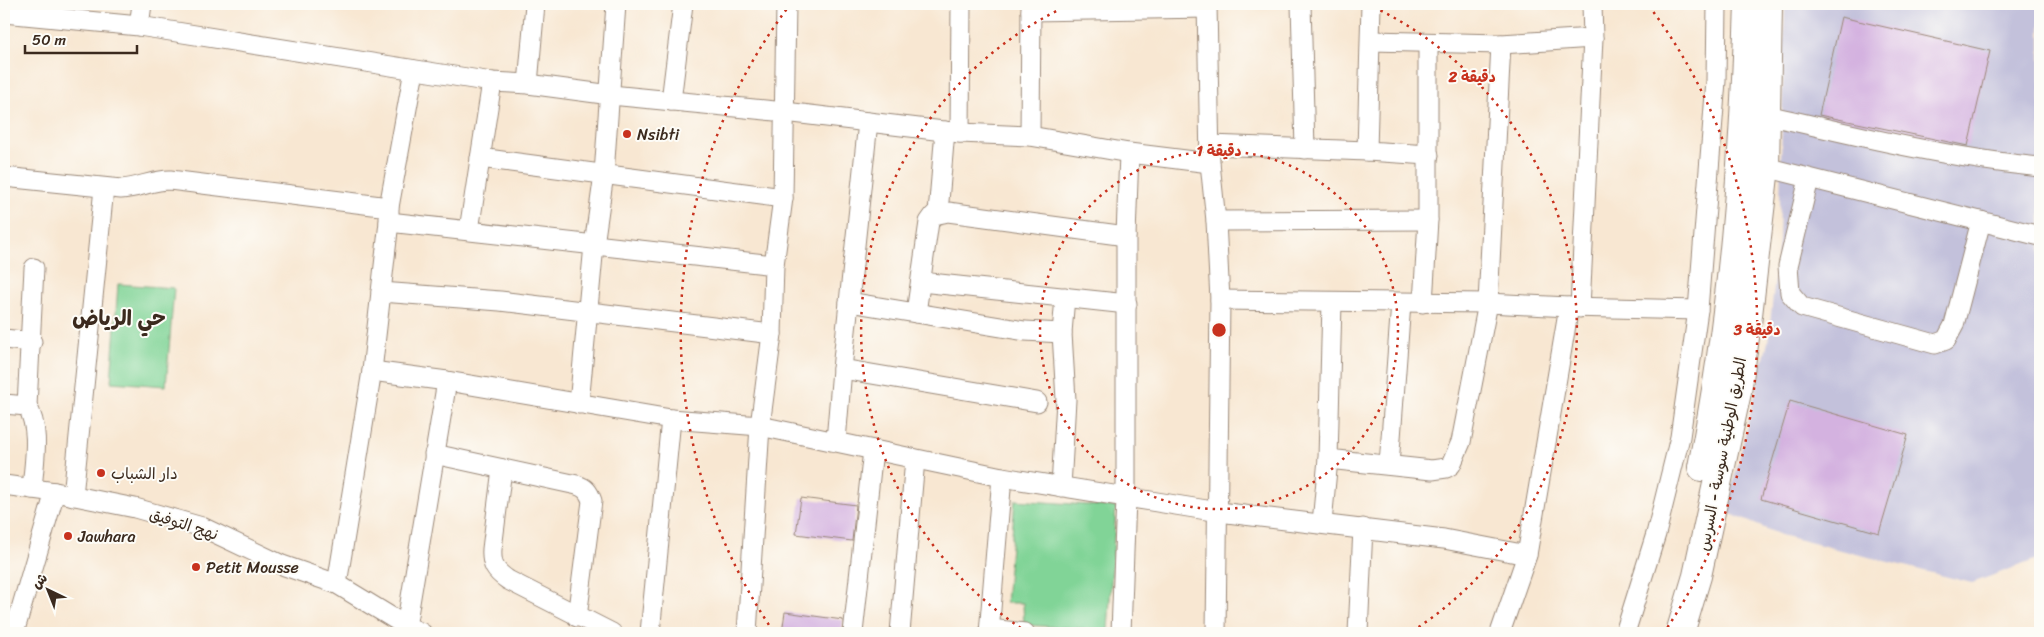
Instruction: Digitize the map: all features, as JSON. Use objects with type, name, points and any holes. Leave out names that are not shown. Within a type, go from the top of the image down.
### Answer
[{"type":"highway","name":"الطريق الوطنية سوسة - السرس","points":[[1661,633],[1679,572],[1695,501],[1708,438],[1724,337],[1733,268],[1741,166],[1749,4]]},
{"type":"highway","name":"الطريق الوطنية سوسة - السرس","points":[[1680,633],[1697,576],[1737,392],[1747,324],[1765,168],[1768,4]]},
{"type":"street","points":[[139,26],[142,4]]},
{"type":"street","points":[[528,84],[535,4]]},
{"type":"street","points":[[579,404],[594,245],[604,174],[616,4]]},
{"type":"street","points":[[672,101],[683,4]]},
{"type":"street","points":[[747,633],[760,426],[772,334],[774,265],[783,198],[786,4]]},
{"type":"street","points":[[916,313],[929,222],[938,213],[953,132],[961,4]]},
{"type":"street","points":[[1301,4],[1305,149]]},
{"type":"street","points":[[1367,151],[1371,41],[1370,4]]},
{"type":"street","points":[[1500,633],[1527,555],[1575,308],[1593,38],[1592,4]]},
{"type":"street","points":[[1626,633],[1656,534],[1680,437],[1698,310],[1716,81],[1717,4]]},
{"type":"street","points":[[1030,136],[1031,7],[1207,6],[1210,154],[1220,300],[1219,512],[1216,633]]},
{"type":"street","points":[[4,13],[139,26],[492,82],[528,84],[611,95],[785,112],[953,132],[1030,136],[1129,152],[1210,154],[1305,149],[1429,155]]},
{"type":"street","points":[[1371,41],[1501,44],[1593,38]]},
{"type":"street","points":[[1423,303],[1428,220],[1428,43]]},
{"type":"street","points":[[1328,459],[1432,470],[1446,468],[1451,465],[1461,442],[1488,303],[1501,44]]},
{"type":"street","points":[[337,584],[372,371],[389,214],[414,70]]},
{"type":"street","points":[[470,230],[492,82]]},
{"type":"street","points":[[1767,115],[1923,151],[2040,167]]},
{"type":"street","points":[[836,441],[868,122]]},
{"type":"street","points":[[1121,633],[1126,498],[1128,304],[1126,236],[1129,152]]},
{"type":"street","points":[[480,158],[783,198]]},
{"type":"street","points":[[1765,168],[2040,236]]},
{"type":"street","points":[[4,177],[104,188],[129,188],[157,180],[170,180],[389,214],[470,230],[774,265]]},
{"type":"street","points":[[1809,178],[1788,266],[1790,293],[1802,308],[1935,344],[1946,340],[1954,325],[1981,221]]},
{"type":"street","points":[[14,633],[64,494],[104,188]]},
{"type":"street","points":[[938,213],[948,212],[1126,236]]},
{"type":"street","points":[[1216,221],[1428,220]]},
{"type":"street","points":[[32,489],[35,429],[33,415],[27,406],[32,342],[34,268]]},
{"type":"street","points":[[921,282],[1128,304]]},
{"type":"street","points":[[381,292],[500,301],[772,334]]},
{"type":"street","points":[[1061,487],[1066,400],[1062,333],[1065,297]]},
{"type":"street","points":[[1220,300],[1488,303],[1575,308],[1698,310]]},
{"type":"street","points":[[849,302],[1025,331],[1062,333]]},
{"type":"street","points":[[1322,523],[1328,459],[1332,302]]},
{"type":"street","points":[[1389,465],[1402,303]]},
{"type":"street","points":[[4,339],[32,342]]},
{"type":"street","points":[[842,369],[1037,402]]},
{"type":"street","points":[[372,371],[447,381],[671,419],[760,426],[1002,477],[1126,498],[1219,512],[1444,539],[1527,555]]},
{"type":"street","points":[[411,631],[434,454],[447,381]]},
{"type":"street","points":[[4,404],[27,406]]},
{"type":"street","points":[[650,633],[671,419]]},
{"type":"street","points":[[853,633],[873,450]]},
{"type":"street","points":[[434,454],[577,485],[588,492],[592,501],[578,617]]},
{"type":"street","points":[[900,633],[915,459]]},
{"type":"street","points":[[502,469],[492,550],[493,567],[508,580],[612,633]]},
{"type":"street","points":[[1002,477],[989,631],[1025,633]]},
{"type":"street","name":"نهج التوفيق","points":[[4,485],[64,494],[135,508],[202,527],[282,565],[337,584],[411,631]]},
{"type":"street","points":[[1358,633],[1363,528]]},
{"type":"shaded area","points":[[1785,4],[2040,4],[2040,558],[1972,583],[1781,535],[1726,512],[1768,342],[1779,241]]},
{"type":"green space","points":[[118,284],[174,288],[166,386],[111,382]]},
{"type":"green space","points":[[1015,500],[1116,507],[1108,630],[1024,625],[1023,603],[1006,603]]},
{"type":"building","points":[[1841,17],[1990,51],[1968,146],[1819,115]]},
{"type":"building","points":[[1790,401],[1908,435],[1879,533],[1761,499]]},
{"type":"building","points":[[801,498],[856,505],[852,541],[796,534]]},
{"type":"building","points":[[785,612],[843,620],[842,633],[782,633]]},
{"type":"place","name":"Nsibti","points":[[627,134]]},
{"type":"place","name":"دار الشباب","points":[[101,473]]},
{"type":"place","name":"Jawhara","points":[[68,536]]},
{"type":"place","name":"Petit Mousse","points":[[196,567]]},
{"type":"district","name":"حي الرياض","points":[[119,318]]}]
